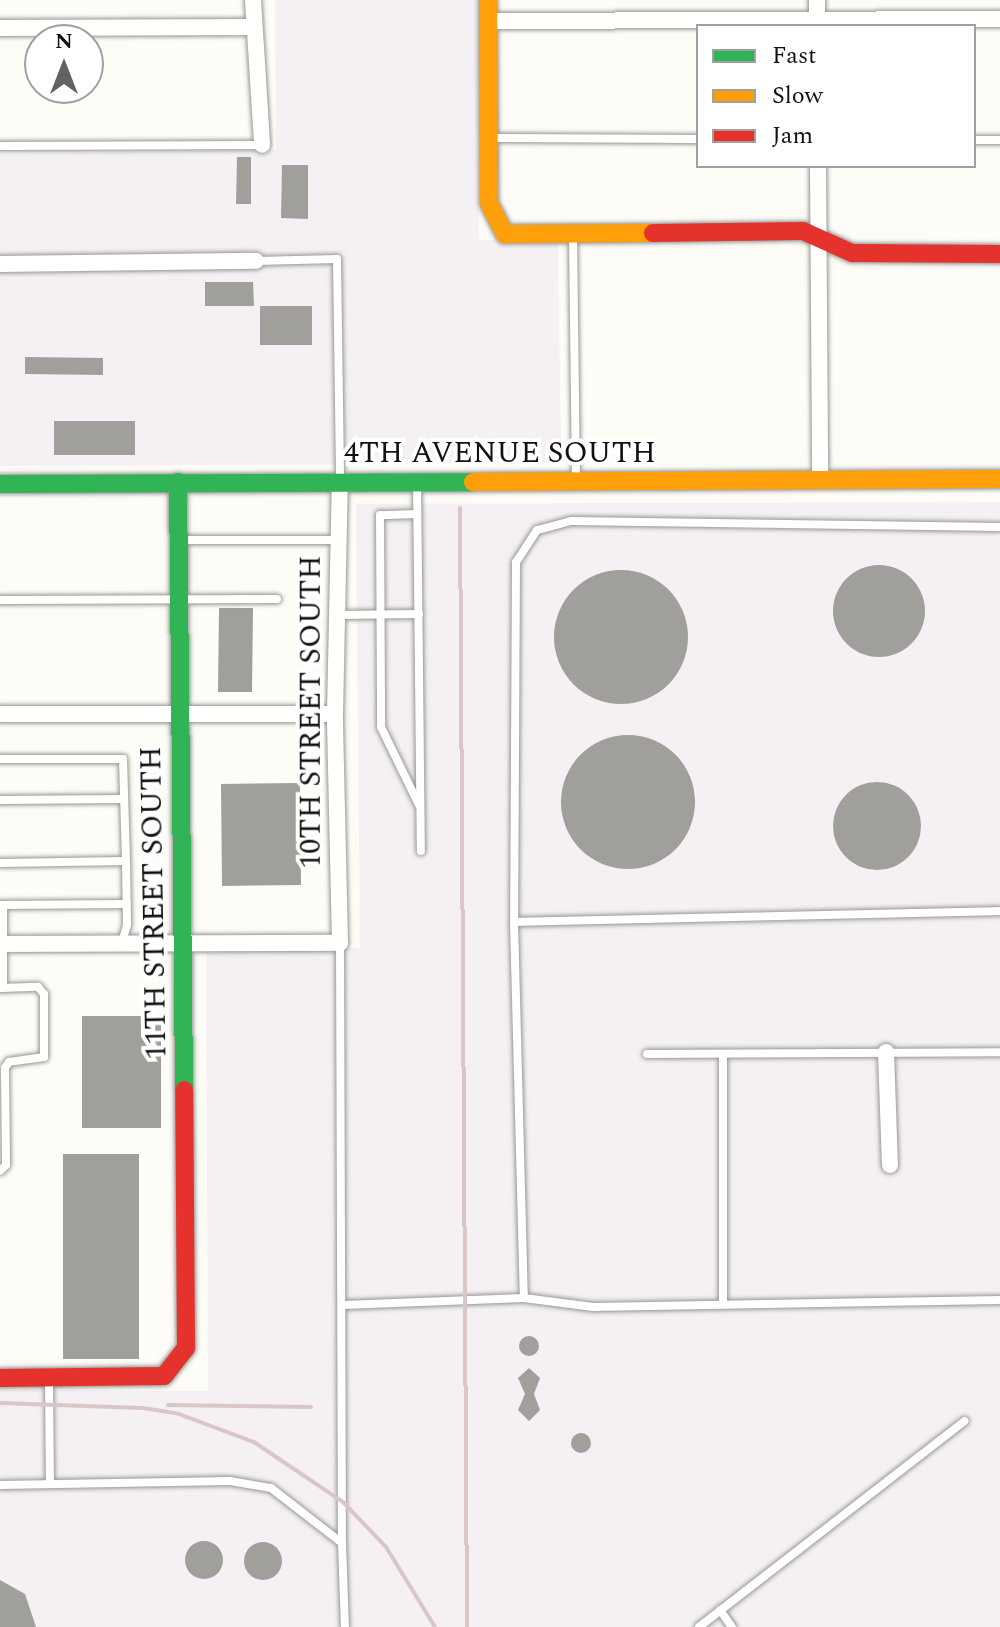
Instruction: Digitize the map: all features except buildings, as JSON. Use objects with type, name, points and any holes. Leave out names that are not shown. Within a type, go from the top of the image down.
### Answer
[{"type":"street","points":[[253,0],[262,145]]},
{"type":"street","points":[[488,0],[489,203],[505,234],[803,231],[852,253],[1000,254]]},
{"type":"street","points":[[817,0],[817,23]]},
{"type":"street","points":[[488,21],[817,23],[1000,19]]},
{"type":"street","points":[[0,28],[253,27]]},
{"type":"street","points":[[818,168],[820,480]]},
{"type":"street","points":[[0,264],[256,261]]},
{"type":"street","name":"4TH AVENUE SOUTH","points":[[0,484],[1000,479]]},
{"type":"street","name":"10TH STREET SOUTH","points":[[340,481],[335,714],[340,943]]},
{"type":"street","name":"11TH STREET SOUTH","points":[[49,1378],[164,1376],[186,1348],[178,482]]},
{"type":"street","points":[[0,714],[335,714]]},
{"type":"street","points":[[1,944],[340,943]]},
{"type":"street","points":[[886,1052],[890,1165]]},
{"type":"street","points":[[0,1378],[49,1378]]},
{"type":"lane","points":[[489,138],[696,139]]},
{"type":"lane","points":[[976,140],[1000,140]]},
{"type":"lane","points":[[0,146],[262,145]]},
{"type":"lane","points":[[573,231],[576,480]]},
{"type":"lane","points":[[256,261],[337,259],[340,481]]},
{"type":"lane","points":[[417,481],[421,851]]},
{"type":"lane","points":[[417,514],[380,515],[381,727],[421,809]]},
{"type":"lane","points":[[524,1298],[514,922],[516,562],[537,530],[571,521],[1000,527]]},
{"type":"lane","points":[[178,540],[339,540]]},
{"type":"lane","points":[[0,600],[277,599]]},
{"type":"lane","points":[[337,615],[419,614]]},
{"type":"lane","points":[[0,759],[123,759],[127,904],[122,944]]},
{"type":"lane","points":[[0,800],[124,799]]},
{"type":"lane","points":[[0,863],[126,861]]},
{"type":"lane","points":[[0,1171],[6,1165],[5,1068],[9,1062],[44,1057],[43,991],[2,988],[2,905],[127,904]]},
{"type":"lane","points":[[514,922],[1000,911]]},
{"type":"lane","points":[[340,943],[345,1627]]},
{"type":"lane","points":[[647,1054],[1000,1052]]},
{"type":"lane","points":[[723,1054],[723,1302]]},
{"type":"lane","points":[[343,1305],[524,1298],[593,1307],[723,1302],[1000,1300]]},
{"type":"lane","points":[[49,1378],[50,1484]]},
{"type":"lane","points":[[699,1627],[965,1421]]},
{"type":"lane","points":[[0,1485],[230,1481],[271,1488],[342,1543]]},
{"type":"lane","points":[[720,1610],[732,1627]]},
{"type":"shaded area","points":[[275,0],[476,0],[479,240],[558,240],[561,463],[0,466],[0,154],[276,150]]},
{"type":"shaded area","points":[[1000,502],[1000,1627],[0,1627],[0,1390],[208,1391],[206,950],[360,948],[356,504]]},
{"type":"railway","points":[[460,508],[467,1627]]},
{"type":"railway","points":[[0,1403],[143,1408],[179,1414],[254,1442],[343,1502],[386,1547],[435,1627]]},
{"type":"railway","points":[[168,1405],[311,1407]]},
{"type":"traffic: fast","points":[[178,482],[184,1090]]},
{"type":"traffic: fast","points":[[0,484],[473,482]]},
{"type":"traffic: slow","points":[[488,0],[489,203],[505,234],[653,233]]},
{"type":"traffic: slow","points":[[473,482],[1000,479]]},
{"type":"traffic: jam","points":[[653,233],[803,231],[852,253],[1000,254]]},
{"type":"traffic: jam","points":[[0,1378],[164,1376],[186,1348],[184,1090]]}]
